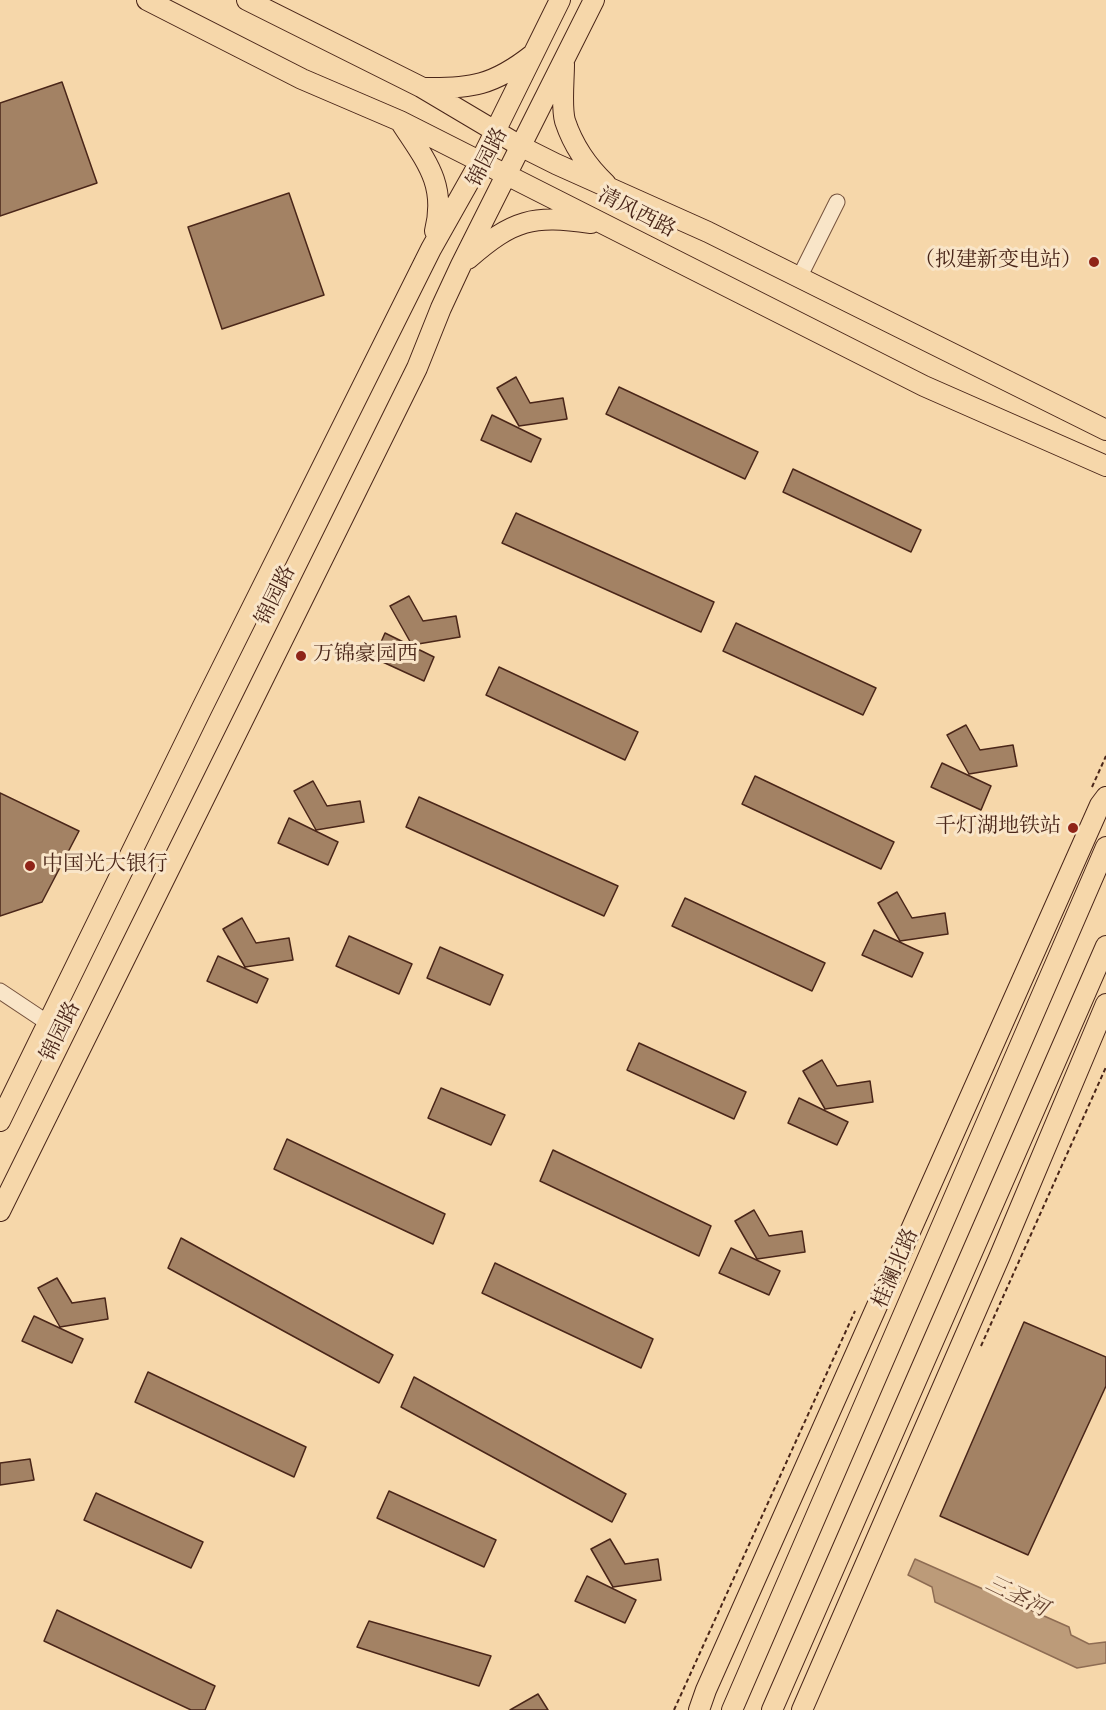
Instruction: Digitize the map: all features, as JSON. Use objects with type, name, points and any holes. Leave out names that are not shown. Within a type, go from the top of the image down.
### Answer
[{"type":"main road","name":"清风西路","points":[[147,0],[302,79],[400,122],[507,175],[924,386],[1106,466]]},
{"type":"main road","name":"清风西路","points":[[247,0],[421,87],[522,147],[615,192],[708,232],[1106,430]]},
{"type":"main road","name":"锦园路","points":[[431,249],[480,162],[560,0]]},
{"type":"main road","name":"锦园路","points":[[0,1211],[417,369],[461,265],[594,0]]},
{"type":"main road","points":[[421,87],[454,89],[489,82],[513,70],[536,51]]},
{"type":"main road","points":[[564,60],[565,119],[577,148],[593,172],[615,192]]},
{"type":"main road","points":[[0,1121],[202,708],[431,249],[439,209],[434,176],[400,122]]},
{"type":"main road","points":[[461,265],[502,232],[528,220],[556,219],[606,225]]},
{"type":"main road","points":[[699,1710],[1091,825],[1106,798]]},
{"type":"main road","name":"桂澜北路","points":[[732,1710],[1106,847]]},
{"type":"main road","points":[[772,1710],[1106,946]]},
{"type":"main road","points":[[802,1710],[990,1280],[1106,1004]]},
{"type":"street","points":[[799,278],[837,202]]},
{"type":"street","points":[[0,991],[48,1023]]},
{"type":"path","points":[[979,1351],[1106,1067]]},
{"type":"shaded area","points":[[915,1559],[1069,1627],[1071,1635],[1089,1644],[1106,1642],[1106,1663],[1077,1668],[935,1602],[932,1587],[908,1575]]},
{"type":"building","points":[[62,82],[97,183],[0,216],[0,103]]},
{"type":"building","points":[[289,193],[324,295],[222,329],[188,227]]},
{"type":"building","points":[[516,377],[530,403],[563,398],[567,419],[519,426],[497,388]]},
{"type":"building","points":[[619,387],[758,452],[745,479],[606,414]]},
{"type":"building","points":[[492,415],[541,439],[531,462],[481,440]]},
{"type":"building","points":[[793,469],[921,530],[911,552],[783,492]]},
{"type":"building","points":[[516,513],[714,602],[701,632],[502,543]]},
{"type":"building","points":[[409,596],[423,621],[456,616],[460,637],[412,645],[390,606]]},
{"type":"building","points":[[736,623],[876,688],[863,715],[723,651]]},
{"type":"building","points":[[385,633],[434,657],[424,681],[374,658]]},
{"type":"building","points":[[499,667],[638,732],[625,760],[486,695]]},
{"type":"building","points":[[966,725],[980,750],[1013,745],[1017,766],[969,774],[947,735]]},
{"type":"building","points":[[942,763],[991,786],[981,810],[931,787]]},
{"type":"building","points":[[755,776],[894,842],[881,869],[742,804]]},
{"type":"building","points":[[313,781],[327,806],[360,801],[364,822],[316,830],[294,791]]},
{"type":"building","name":"中国光大银行","points":[[0,793],[79,831],[42,902],[0,916]]},
{"type":"building","points":[[419,797],[618,886],[604,916],[406,827]]},
{"type":"building","points":[[289,818],[338,842],[328,865],[278,843]]},
{"type":"building","points":[[897,892],[912,918],[945,913],[948,934],[900,941],[878,903]]},
{"type":"building","points":[[685,898],[825,963],[812,991],[672,926]]},
{"type":"building","points":[[242,918],[256,943],[289,938],[293,960],[245,967],[223,929]]},
{"type":"building","points":[[874,930],[923,953],[912,977],[862,955]]},
{"type":"building","points":[[349,936],[412,964],[399,994],[336,966]]},
{"type":"building","points":[[440,947],[503,975],[490,1005],[427,978]]},
{"type":"building","points":[[218,956],[268,979],[257,1003],[207,981]]},
{"type":"building","points":[[639,1043],[746,1092],[734,1119],[627,1070]]},
{"type":"building","points":[[822,1060],[837,1086],[870,1081],[873,1102],[825,1109],[803,1071]]},
{"type":"building","points":[[441,1088],[505,1115],[491,1145],[428,1118]]},
{"type":"building","points":[[799,1098],[848,1122],[837,1145],[788,1123]]},
{"type":"building","points":[[287,1139],[445,1214],[433,1244],[274,1169]]},
{"type":"building","points":[[553,1150],[711,1226],[699,1256],[540,1181]]},
{"type":"building","points":[[754,1210],[769,1236],[802,1231],[805,1252],[757,1259],[735,1221]]},
{"type":"building","points":[[181,1238],[393,1355],[379,1383],[168,1268]]},
{"type":"building","points":[[731,1248],[780,1271],[769,1295],[719,1273]]},
{"type":"building","points":[[495,1263],[653,1339],[641,1368],[482,1293]]},
{"type":"building","points":[[57,1278],[72,1303],[105,1298],[108,1319],[60,1327],[38,1288]]},
{"type":"building","points":[[34,1316],[83,1339],[72,1363],[22,1341]]},
{"type":"building","points":[[1024,1322],[1106,1357],[1106,1386],[1028,1555],[940,1516]]},
{"type":"building","points":[[148,1372],[306,1447],[294,1477],[135,1402]]},
{"type":"building","points":[[414,1377],[626,1494],[612,1522],[401,1407]]},
{"type":"building","points":[[30,1459],[34,1480],[0,1485],[0,1463]]},
{"type":"building","points":[[389,1491],[496,1540],[484,1567],[377,1518]]},
{"type":"building","points":[[96,1493],[203,1542],[191,1568],[84,1520]]},
{"type":"building","points":[[610,1539],[625,1564],[658,1559],[661,1580],[613,1587],[591,1549]]},
{"type":"building","points":[[587,1576],[636,1600],[625,1623],[575,1601]]},
{"type":"building","points":[[57,1610],[215,1686],[205,1710],[191,1710],[44,1641]]},
{"type":"building","points":[[369,1621],[491,1656],[479,1686],[357,1647]]},
{"type":"building","points":[[538,1694],[548,1710],[510,1710]]},
{"type":"place","name":"（拟建新变电站）","points":[[1094,262]]},
{"type":"place","name":"万锦豪园西","points":[[301,656]]},
{"type":"place","name":"千灯湖地铁站","points":[[1073,828]]},
{"type":"place","name":"中国光大银行","points":[[30,866]]},
{"type":"water label","name":"三圣河","points":[[1016,1598]]}]
